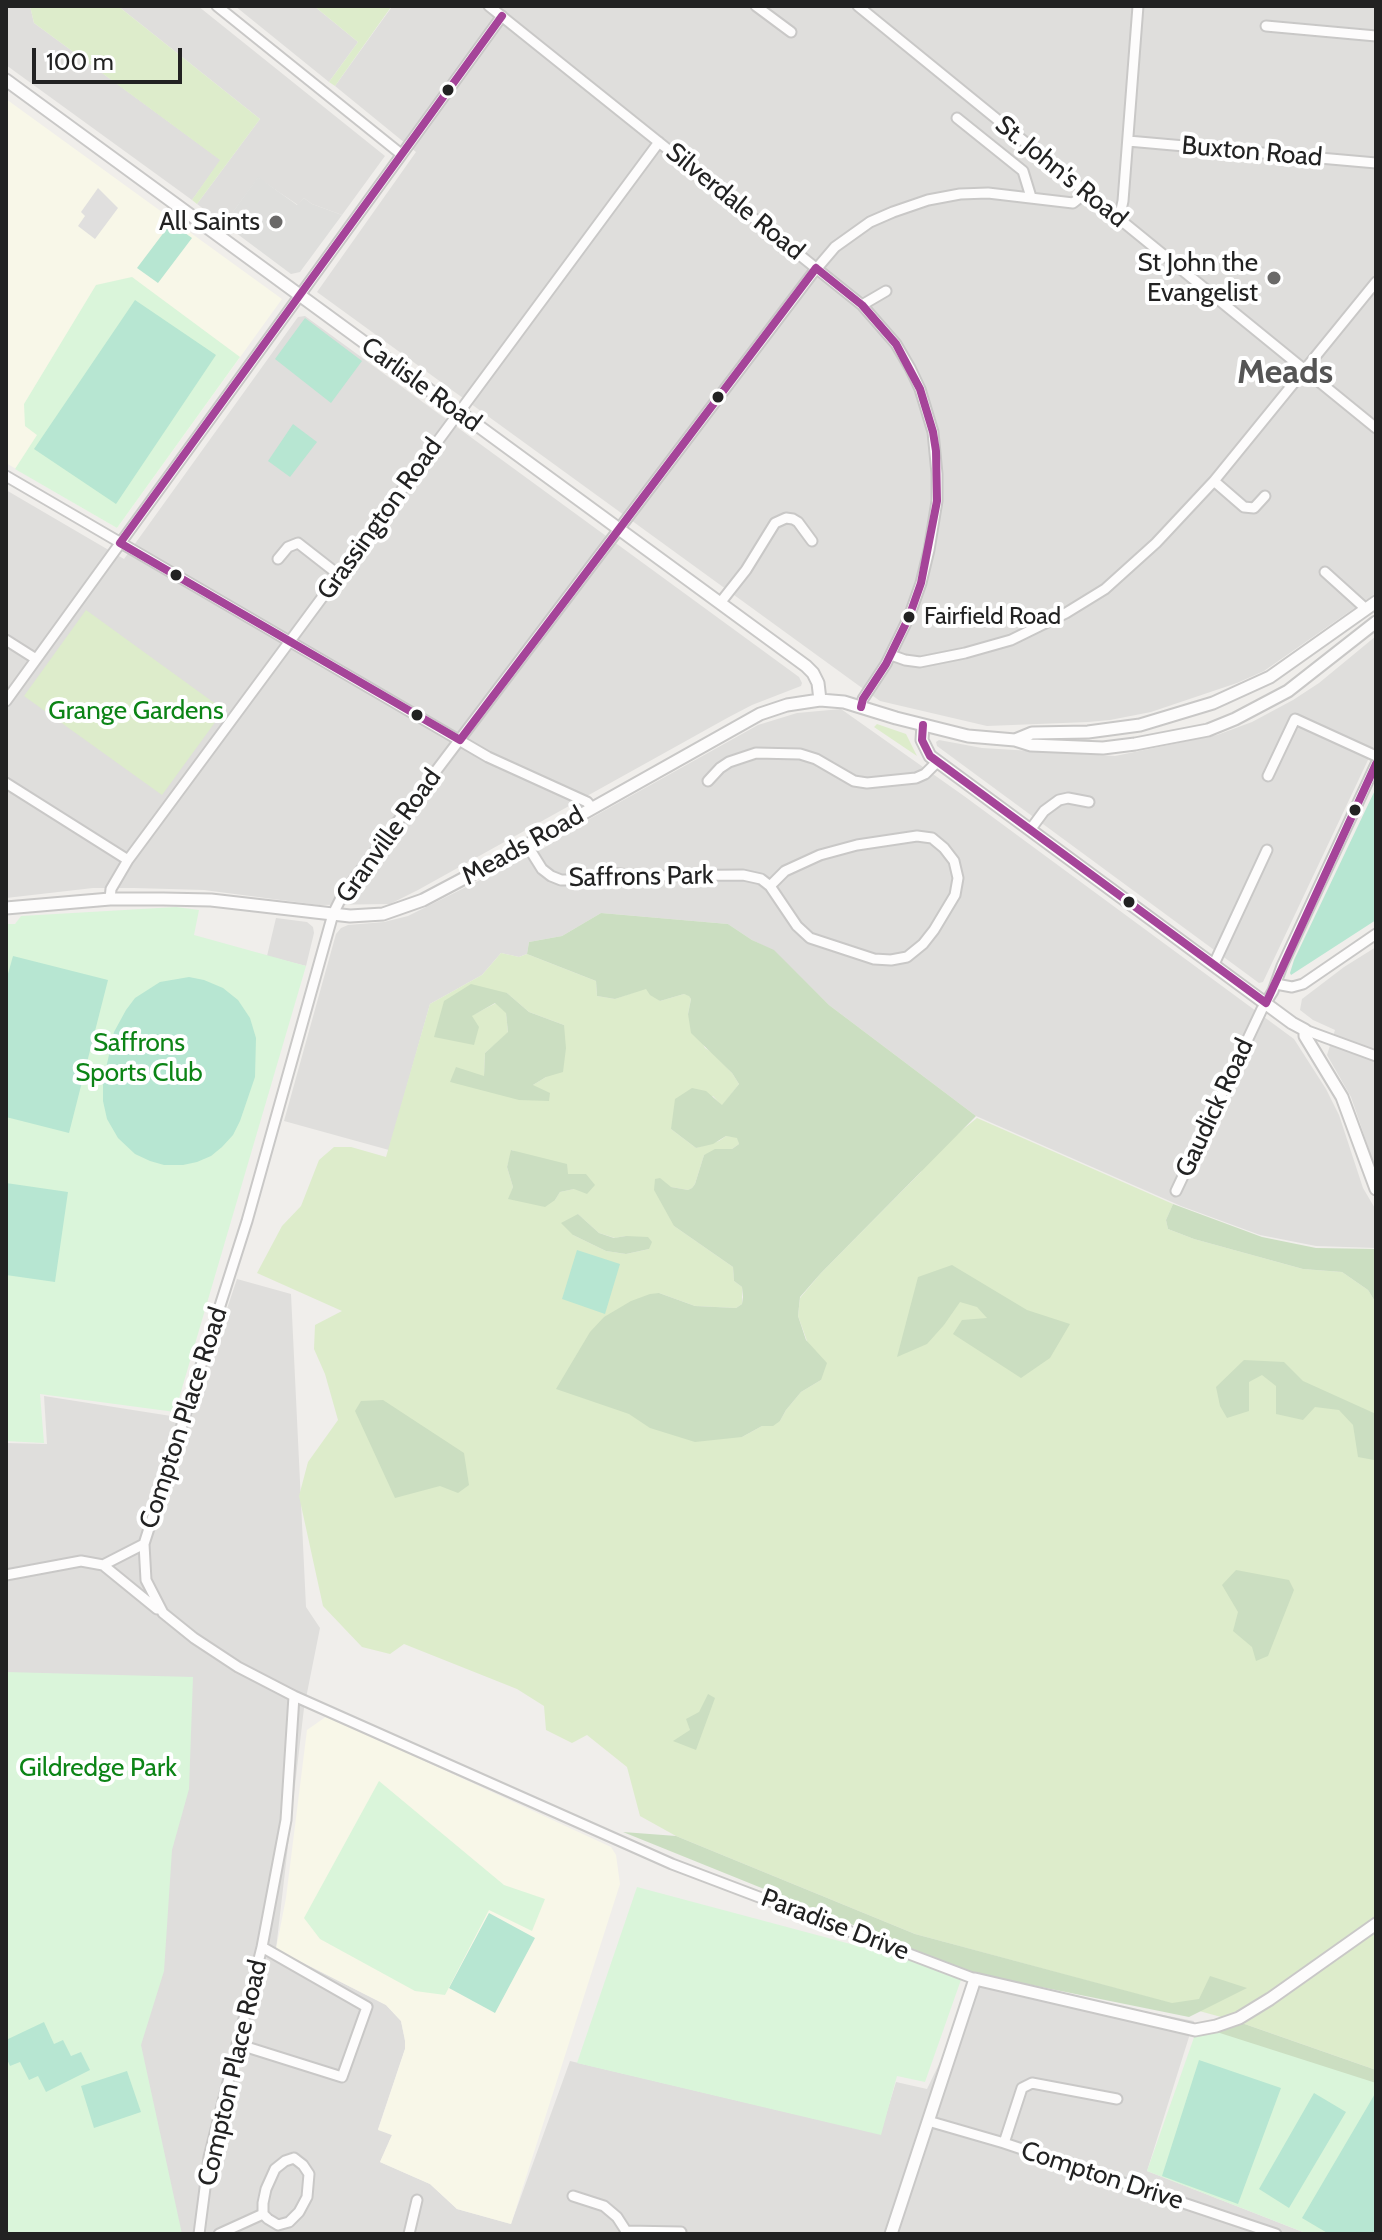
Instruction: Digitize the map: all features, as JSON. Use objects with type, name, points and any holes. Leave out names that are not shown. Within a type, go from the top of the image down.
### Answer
[{"type":"street","points":[[217,6],[401,154]]},
{"type":"street","name":"Silverdale Road","points":[[489,6],[862,305],[896,344],[910,368],[925,405],[936,451],[937,501],[929,550],[909,617],[861,707]]},
{"type":"street","points":[[756,6],[791,32]]},
{"type":"street","name":"St. John's Road","points":[[858,6],[1376,428]]},
{"type":"street","points":[[1116,216],[1123,201],[1138,6]]},
{"type":"street","points":[[6,701],[502,16]]},
{"type":"street","points":[[1266,26],[1376,36]]},
{"type":"street","name":"Carlisle Road","points":[[6,80],[806,666],[818,683],[820,700]]},
{"type":"street","points":[[957,118],[1023,171],[1031,197]]},
{"type":"street","name":"Buxton Road","points":[[1128,141],[1376,163]]},
{"type":"street","name":"Grassington Road","points":[[110,899],[111,889],[128,860],[659,142]]},
{"type":"street","name":"Granville Road","points":[[333,914],[343,894],[816,268],[835,247],[870,222],[928,200],[988,193],[1073,203],[1087,192]]},
{"type":"street","points":[[891,655],[920,662],[1011,640],[1054,620],[1105,589],[1156,543],[1214,481],[1376,282]]},
{"type":"street","points":[[862,305],[886,291]]},
{"type":"street","points":[[6,476],[460,740],[520,773],[587,802],[592,808]]},
{"type":"street","points":[[1214,481],[1244,507],[1254,508],[1265,496]]},
{"type":"street","points":[[720,603],[746,570],[775,523],[786,518],[793,519],[812,541]]},
{"type":"street","points":[[278,559],[288,547],[298,543],[339,575]]},
{"type":"street","points":[[1325,572],[1371,606]]},
{"type":"street","name":"Meads Road","points":[[1015,740],[1032,733],[1088,732],[1140,725],[1213,703],[1270,677],[1371,606]]},
{"type":"street","name":"Meads Road","points":[[6,908],[110,899],[211,900],[350,916],[383,914],[423,900],[760,714],[787,705],[820,700],[844,702],[923,725],[1031,745],[1103,748],[1135,744],[1208,730],[1235,719],[1288,691],[1376,622]]},
{"type":"street","points":[[6,640],[36,659]]},
{"type":"street","points":[[1268,776],[1295,719],[1376,756]]},
{"type":"street","points":[[923,725],[924,747],[937,762],[1266,1003],[1305,1030],[1376,1056]]},
{"type":"street","points":[[708,781],[729,762],[756,753],[800,754],[816,759],[854,781],[867,783],[916,778],[937,762]]},
{"type":"street","name":"Gaudick Road","points":[[1176,1191],[1276,984],[1376,764]]},
{"type":"street","points":[[6,783],[128,860]]},
{"type":"street","points":[[1030,830],[1044,811],[1059,800],[1068,798],[1089,802]]},
{"type":"street","points":[[917,836],[932,838],[944,848],[954,861],[958,878],[955,895],[923,944],[907,957],[891,960],[874,959],[810,938],[797,926],[770,886],[785,871],[820,855],[857,845],[917,836]]},
{"type":"street","name":"Saffrons Park","points":[[527,845],[542,869],[561,880],[611,873],[638,876],[743,875],[761,879],[770,886]]},
{"type":"street","points":[[1214,964],[1267,850]]},
{"type":"street","name":"Compton Place Road","points":[[199,2234],[209,2157],[262,1947],[286,1820],[294,1696],[238,1667],[163,1613],[146,1580],[144,1544],[247,1221],[333,914]]},
{"type":"street","points":[[1276,984],[1292,987],[1303,984],[1376,934]]},
{"type":"street","points":[[1305,1030],[1305,1036],[1342,1097],[1376,1189]]},
{"type":"street","points":[[103,1565],[144,1544]]},
{"type":"street","points":[[6,1575],[81,1561],[103,1565],[163,1613]]},
{"type":"street","name":"Paradise Drive","points":[[294,1696],[672,1864],[975,1979],[1195,2030],[1239,2018],[1376,1924]]},
{"type":"street","points":[[237,2044],[342,2077],[367,2007],[262,1947]]},
{"type":"street","points":[[891,2234],[975,1979]]},
{"type":"street","points":[[1004,2143],[1022,2088],[1032,2083],[1117,2099]]},
{"type":"street","name":"Compton Drive","points":[[928,2121],[1004,2143],[1276,2234]]},
{"type":"street","points":[[294,2158],[309,2174],[307,2197],[299,2212],[289,2222],[278,2225],[263,2214],[266,2189],[275,2169],[294,2158]]},
{"type":"street","points":[[573,2196],[604,2206],[617,2217],[625,2232],[681,2232]]},
{"type":"street","points":[[407,2226],[417,2200]]},
{"type":"street","points":[[219,2234],[263,2214]]},
{"type":"shaded area","points":[[6,6],[30,6],[34,23],[221,160],[192,200],[6,65]]},
{"type":"shaded area","points":[[118,6],[198,6],[385,156],[342,215],[304,198],[298,205],[258,178],[224,224],[197,204],[260,119]]},
{"type":"shaded area","points":[[235,6],[314,6],[358,42],[329,82]]},
{"type":"shaded area","points":[[390,6],[1376,6],[1376,593],[1264,671],[1151,712],[1088,722],[987,726],[880,701],[317,292],[416,152],[335,86]]},
{"type":"shaded area","points":[[6,99],[282,299],[117,528],[6,463]]},
{"type":"shaded area","points":[[258,177],[297,205],[304,198],[342,215],[300,272],[291,274],[224,224]]},
{"type":"shaded area","points":[[98,188],[118,208],[95,239],[78,226],[85,216],[81,212]]},
{"type":"shaded area","points":[[305,316],[799,677],[801,686],[729,717],[390,904],[319,905],[204,890],[134,888],[93,888],[6,898],[6,490],[124,559],[298,317]]},
{"type":"shaded area","points":[[1376,636],[1376,743],[1263,982],[1259,983],[937,746],[936,742],[1115,756],[1217,735],[1252,722],[1293,700],[1319,683]]},
{"type":"shaded area","points":[[841,709],[1294,1039],[1339,1115],[1363,1188],[1376,1210],[1376,1248],[1316,1246],[1260,1235],[1181,1206],[976,1116],[829,1005],[774,951],[728,924],[601,913],[562,936],[529,942],[527,954],[519,957],[501,953],[482,975],[430,1004],[389,1150],[284,1121],[336,934],[341,928],[408,916],[544,848],[584,822],[758,725],[797,713]]},
{"type":"shaded area","points":[[276,918],[307,922],[313,927],[306,966],[267,956]]},
{"type":"shaded area","points":[[1376,947],[1376,1170],[1351,1097],[1327,1055],[1335,1030],[1300,1010],[1302,999]]},
{"type":"shaded area","points":[[237,1279],[291,1294],[306,1607],[320,1628],[304,1708],[276,1949],[386,2005],[401,2021],[405,2049],[378,2129],[392,2135],[380,2162],[430,2184],[457,2209],[511,2224],[570,2061],[880,2134],[896,2082],[927,2089],[980,1979],[1194,2021],[1147,2171],[1308,2234],[6,2234],[6,1443],[47,1444],[44,1396],[190,1419]]},
{"type":"shaded area","points":[[327,1716],[611,1847],[616,1855],[620,1884],[511,2224],[457,2209],[430,2184],[380,2162],[392,2135],[378,2130],[405,2049],[401,2021],[386,2005],[276,1949],[286,1898],[307,1730]]},
{"type":"green space","points":[[30,6],[118,6],[260,119],[197,204],[192,200],[220,160],[34,23]]},
{"type":"green space","points":[[314,6],[391,7],[335,86],[329,82],[358,42]]},
{"type":"green space","points":[[171,223],[192,238],[158,283],[137,268]]},
{"type":"green space","points":[[132,277],[240,357],[117,528],[15,469],[37,435],[25,426],[24,404],[96,285]]},
{"type":"green space","points":[[135,300],[216,355],[116,504],[34,449]]},
{"type":"green space","points":[[305,318],[362,361],[331,403],[275,359]]},
{"type":"green space","points":[[293,424],[317,442],[290,477],[268,461]]},
{"type":"green space","name":"Grange Gardens","points":[[86,610],[224,710],[162,795],[24,696]]},
{"type":"green space","points":[[877,724],[906,734],[917,756],[874,727]]},
{"type":"green space","points":[[1376,788],[1376,920],[1291,975],[1294,960]]},
{"type":"green space","name":"Saffrons Sports Club","points":[[176,907],[199,910],[194,935],[306,966],[175,1412],[40,1394],[44,1443],[6,1441],[6,924],[15,924],[21,916]]},
{"type":"green space","points":[[601,913],[728,924],[774,950],[829,1005],[976,1116],[800,1297],[798,1316],[806,1340],[827,1363],[821,1380],[801,1392],[780,1421],[742,1437],[695,1442],[650,1428],[629,1414],[556,1389],[590,1332],[604,1317],[631,1301],[659,1293],[695,1306],[736,1308],[742,1304],[743,1297],[742,1287],[734,1281],[733,1267],[674,1226],[654,1190],[655,1179],[660,1178],[671,1187],[692,1188],[704,1155],[715,1149],[732,1149],[739,1144],[737,1138],[726,1136],[713,1144],[696,1148],[671,1129],[675,1099],[692,1088],[706,1091],[722,1105],[739,1084],[732,1073],[691,1033],[688,1014],[691,999],[684,994],[660,1001],[646,989],[615,999],[597,996],[596,981],[527,954],[529,942],[562,936]]},
{"type":"green space","points":[[501,953],[519,957],[527,954],[596,981],[597,996],[615,999],[646,988],[660,1001],[689,995],[688,1014],[705,1048],[732,1073],[739,1084],[722,1106],[713,1096],[671,1129],[696,1148],[726,1136],[738,1137],[739,1144],[732,1149],[704,1155],[692,1188],[671,1187],[674,1226],[733,1267],[734,1281],[742,1287],[742,1304],[736,1308],[695,1306],[659,1293],[742,1437],[780,1421],[801,1392],[821,1380],[798,1316],[800,1298],[921,1172],[924,1161],[977,1118],[1173,1204],[1166,1220],[1168,1229],[1303,1269],[1342,1272],[1368,1290],[1376,1303],[1376,2070],[1236,2021],[915,1934],[676,1836],[640,1816],[627,1767],[587,1735],[572,1743],[546,1730],[544,1706],[517,1689],[404,1644],[390,1654],[362,1647],[323,1606],[299,1496],[308,1462],[338,1420],[325,1374],[314,1349],[315,1325],[342,1311],[257,1273],[282,1226],[301,1206],[319,1160],[334,1147],[351,1147],[386,1157],[430,1004],[482,975]],"holes":[[[507,993],[529,1012],[564,1025],[546,1077],[533,1085],[450,1082],[484,1076],[485,1053],[508,1033],[506,1012],[496,1003],[471,1016]],[[512,1150],[568,1174],[574,1189],[560,1192],[555,1200],[509,1199],[513,1187],[507,1167]],[[578,1214],[599,1233],[615,1238],[626,1236],[649,1249],[626,1254],[606,1251],[573,1235]]]},
{"type":"green space","points":[[13,956],[108,980],[69,1133],[6,1117],[6,981]]},
{"type":"green space","points":[[189,977],[223,988],[238,1000],[250,1018],[256,1038],[255,1077],[240,1121],[222,1147],[197,1162],[164,1165],[135,1154],[118,1138],[107,1119],[103,1082],[114,1032],[135,998],[160,982]]},
{"type":"green space","points":[[471,984],[507,993],[529,1012],[564,1025],[566,1048],[563,1072],[533,1085],[550,1093],[549,1101],[519,1100],[450,1082],[456,1067],[484,1076],[485,1053],[508,1032],[506,1013],[495,1003],[472,1016],[479,1027],[474,1045],[434,1037],[444,1001]]},
{"type":"green space","points":[[511,1150],[567,1164],[568,1174],[586,1174],[595,1185],[587,1194],[574,1189],[560,1192],[545,1207],[508,1199],[513,1187],[507,1167]]},
{"type":"green space","points":[[6,1183],[68,1192],[55,1282],[6,1275]]},
{"type":"green space","points":[[1173,1204],[1262,1237],[1316,1248],[1376,1249],[1376,1303],[1368,1290],[1342,1272],[1303,1269],[1168,1229],[1166,1220]]},
{"type":"green space","points":[[578,1214],[599,1233],[614,1238],[648,1237],[652,1242],[649,1249],[626,1254],[606,1251],[573,1235],[561,1223]]},
{"type":"green space","points":[[577,1250],[620,1264],[605,1314],[562,1299]]},
{"type":"green space","points":[[952,1265],[1027,1310],[1070,1324],[1050,1358],[1021,1378],[953,1334],[962,1320],[987,1318],[977,1307],[960,1302],[927,1344],[897,1357],[918,1277]]},
{"type":"green space","points":[[1244,1360],[1284,1362],[1303,1381],[1376,1414],[1374,1460],[1358,1457],[1353,1425],[1339,1410],[1315,1407],[1303,1420],[1276,1414],[1276,1386],[1262,1375],[1249,1382],[1249,1411],[1227,1418],[1220,1406],[1216,1387]]},
{"type":"green space","points":[[383,1400],[464,1453],[469,1485],[458,1493],[440,1486],[395,1498],[355,1411],[361,1401]]},
{"type":"green space","points":[[1236,1570],[1289,1580],[1294,1590],[1268,1656],[1256,1661],[1252,1647],[1233,1631],[1238,1612],[1222,1585]]},
{"type":"green space","name":"Gildredge Park","points":[[6,1672],[193,1677],[189,1789],[172,1850],[164,1971],[141,2045],[182,2234],[6,2234]]},
{"type":"green space","points":[[708,1694],[715,1698],[696,1750],[673,1741],[690,1730],[686,1719],[699,1712]]},
{"type":"green space","points":[[379,1781],[504,1885],[545,1899],[532,1931],[489,1910],[445,1995],[415,1991],[320,1939],[304,1918]]},
{"type":"green space","points":[[623,1832],[676,1836],[915,1934],[1172,2003],[1199,1999],[1210,1976],[1247,1988],[1189,2017],[972,1973]]},
{"type":"green space","points":[[637,1887],[963,1974],[925,2082],[897,2076],[881,2135],[577,2063]]},
{"type":"green space","points":[[489,1913],[535,1938],[495,2013],[449,1988]]},
{"type":"green space","points":[[1236,2021],[1376,2070],[1376,2090],[1196,2035]]},
{"type":"green space","points":[[44,2022],[54,2044],[63,2040],[71,2056],[81,2052],[90,2070],[46,2092],[38,2076],[29,2080],[20,2062],[10,2066],[6,2057],[6,2040]]},
{"type":"green space","points":[[1198,2026],[1376,2083],[1376,2234],[1308,2234],[1147,2171]]},
{"type":"green space","points":[[1199,2060],[1281,2088],[1238,2204],[1162,2176]]},
{"type":"green space","points":[[127,2071],[141,2112],[94,2128],[81,2086]]},
{"type":"green space","points":[[1376,2092],[1376,2234],[1329,2234],[1302,2218]]},
{"type":"green space","points":[[1314,2093],[1346,2112],[1289,2208],[1259,2189]]},
{"type":"transit line","points":[[120,543],[502,16]]},
{"type":"transit line","points":[[816,268],[862,305],[896,344],[920,389],[936,451],[937,501],[921,583],[909,617],[861,707]]},
{"type":"transit line","points":[[460,740],[816,268]]},
{"type":"transit line","points":[[120,543],[460,740]]},
{"type":"transit line","points":[[923,725],[922,740],[930,756],[1266,1003]]},
{"type":"transit line","points":[[1266,1003],[1376,764]]},
{"type":"place","name":"All Saints","points":[[276,222]]},
{"type":"place","name":"St John the Evangelist","points":[[1274,278]]},
{"type":"place","name":"Fairfield Road","points":[[909,617]]},
{"type":"district","name":"Meads","points":[[1285,373]]}]
